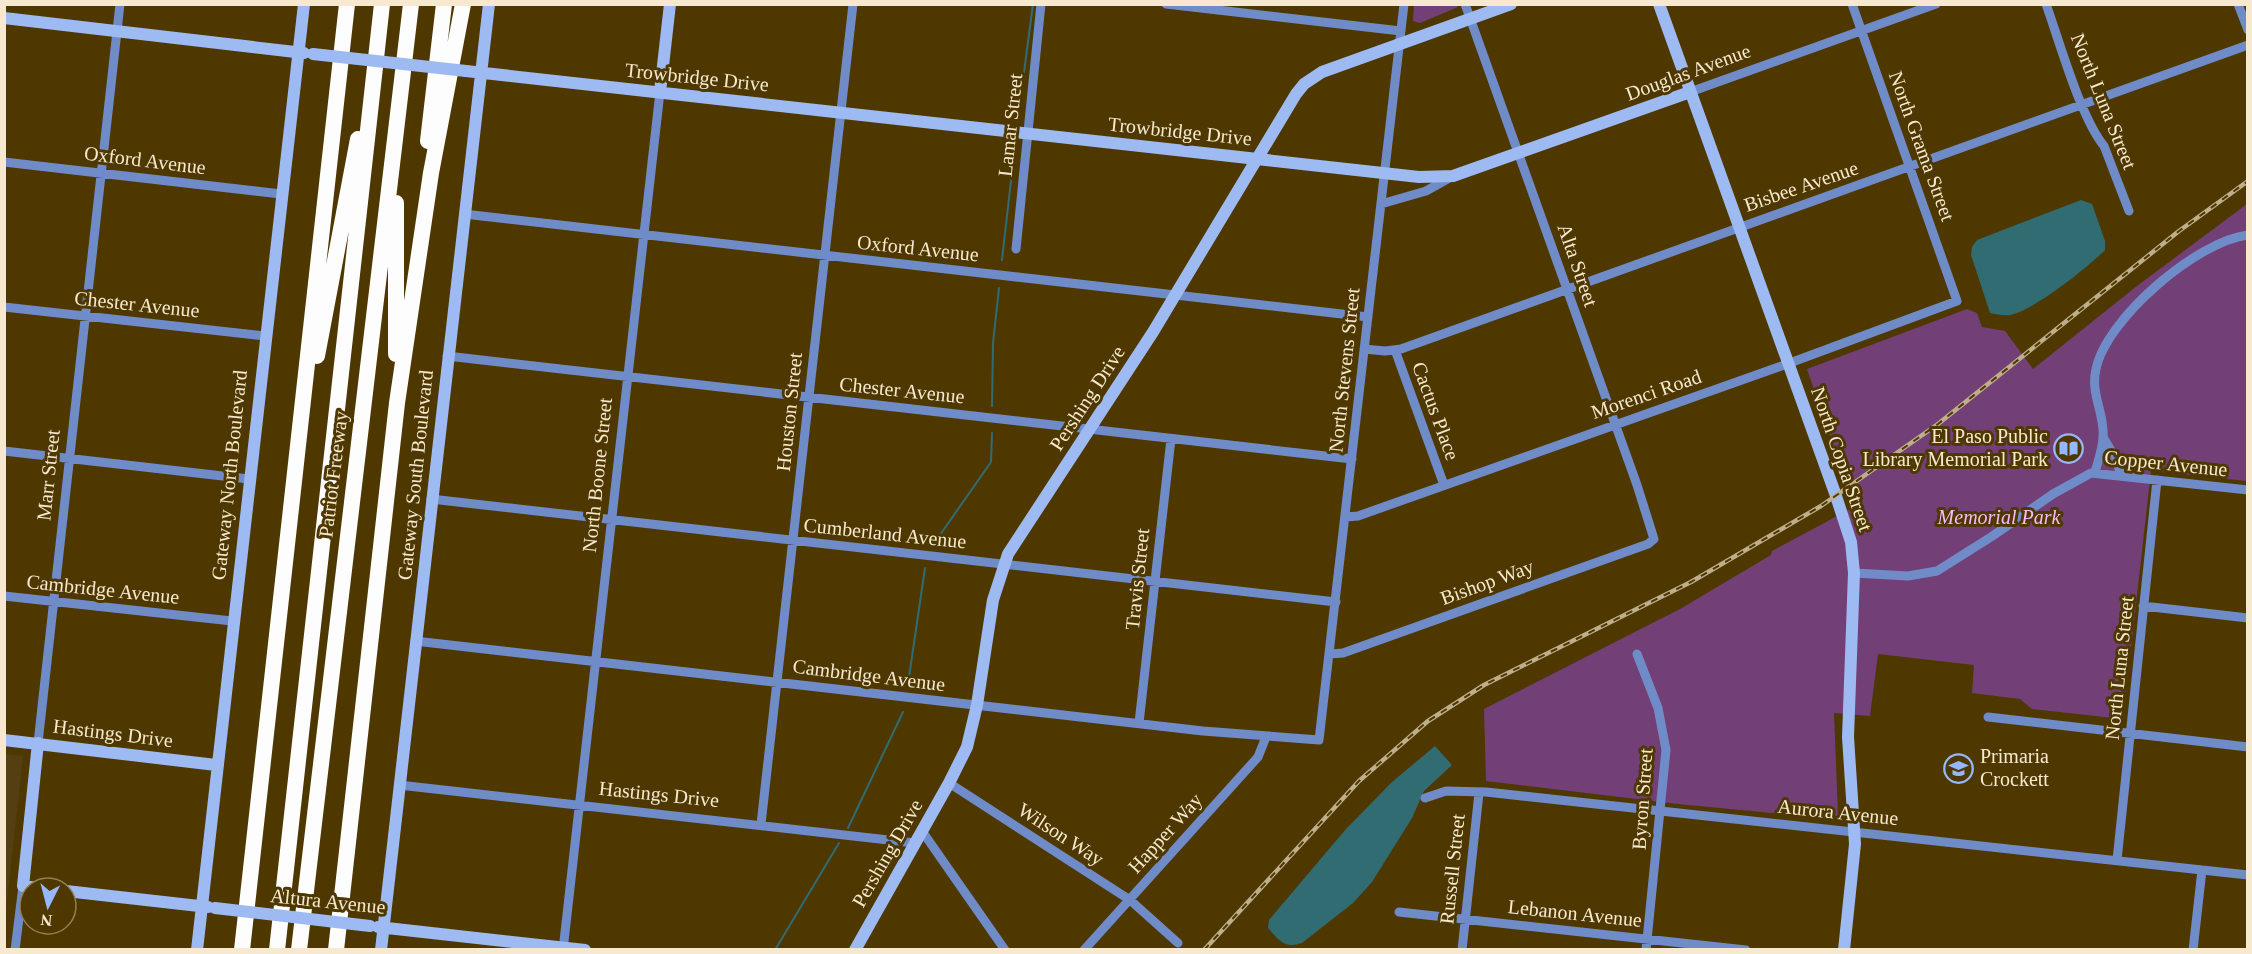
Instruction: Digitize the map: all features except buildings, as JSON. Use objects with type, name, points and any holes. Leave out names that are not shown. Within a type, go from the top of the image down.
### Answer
[{"type":"highway","points":[[336,98],[330,82],[337,4]]},
{"type":"highway","points":[[242,950],[347,4]]},
{"type":"highway","points":[[301,409],[310,396],[356,152],[375,4]]},
{"type":"highway","name":"Patriot Freeway","points":[[278,950],[382,4]]},
{"type":"highway","name":"Patriot Freeway","points":[[299,950],[411,4]]},
{"type":"highway","points":[[412,300],[444,4]]},
{"type":"highway","points":[[336,950],[397,403],[432,173],[463,4]]},
{"type":"highway","points":[[392,168],[397,186],[397,403]]},
{"type":"main road","name":"Gateway North Boulevard","points":[[197,950],[232,621],[303,4]]},
{"type":"main road","name":"Gateway South Boulevard","points":[[381,950],[447,356],[489,4]]},
{"type":"main road","name":"North Boone Street","points":[[660,92],[670,4]]},
{"type":"main road","name":"Pershing Drive","points":[[855,950],[967,747],[993,600],[1004,564],[1018,536],[1091,429],[1176,295],[1296,94],[1312,77],[1511,4]]},
{"type":"main road","name":"North Copia Street","points":[[1659,4],[1847,530],[1854,573],[1848,737],[1855,832],[1844,950]]},
{"type":"main road","name":"Trowbridge Drive","points":[[4,18],[1384,173]]},
{"type":"main road","name":"Douglas Avenue","points":[[1384,173],[1419,177],[1453,176],[1690,92]]},
{"type":"main road","name":"Hastings Drive","points":[[4,740],[216,765]]},
{"type":"main road","name":"Marr Street","points":[[24,876],[38,743]]},
{"type":"main road","name":"Altura Avenue","points":[[78,892],[585,950]]},
{"type":"street","name":"Marr Street","points":[[38,743],[120,4]]},
{"type":"street","name":"Houston Street","points":[[761,824],[853,4]]},
{"type":"street","name":"Lamar Street","points":[[1016,249],[1041,4]]},
{"type":"street","points":[[1166,4],[1220,8],[1401,31]]},
{"type":"street","name":"North Stevens Street","points":[[1319,740],[1404,4]]},
{"type":"street","name":"Alta Street","points":[[1465,4],[1654,539]]},
{"type":"street","name":"North Grama Street","points":[[1852,4],[1912,166],[1957,301]]},
{"type":"street","name":"Douglas Avenue","points":[[1690,92],[1936,4]]},
{"type":"street","name":"North Luna Street","points":[[2046,4],[2083,105],[2097,138],[2104,146],[2129,211]]},
{"type":"street","points":[[2238,4],[2247,30]]},
{"type":"street","name":"Bisbee Avenue","points":[[1364,349],[1395,350],[2247,45]]},
{"type":"street","name":"North Boone Street","points":[[563,948],[660,92]]},
{"type":"street","name":"Oxford Avenue","points":[[4,162],[281,194]]},
{"type":"street","name":"Douglas Avenue","points":[[1381,204],[1426,191],[1453,176]]},
{"type":"street","name":"Oxford Avenue","points":[[464,214],[1368,317]]},
{"type":"street","points":[[2121,475],[2116,459],[2103,437],[2095,398],[2094,380],[2098,360],[2110,335],[2148,296],[2193,259],[2228,240],[2247,235]]},
{"type":"street","name":"Morenci Road","points":[[1346,517],[1358,516],[1787,364],[1957,301]]},
{"type":"street","name":"Chester Avenue","points":[[4,307],[265,336]]},
{"type":"street","name":"Cactus Place","points":[[1395,350],[1444,485]]},
{"type":"street","name":"Chester Avenue","points":[[447,356],[1352,459]]},
{"type":"street","points":[[2095,472],[2103,437]]},
{"type":"street","name":"Travis Street","points":[[1139,723],[1171,439]]},
{"type":"street","points":[[4,451],[249,479]]},
{"type":"street","name":"Copper Avenue","points":[[1854,573],[1908,576],[1927,574],[1955,561],[2053,494],[2095,472],[2247,490]]},
{"type":"street","name":"North Luna Street","points":[[2117,861],[2157,480]]},
{"type":"street","name":"Cumberland Avenue","points":[[431,499],[1336,602]]},
{"type":"street","name":"Bishop Way","points":[[1330,654],[1343,653],[1648,544],[1654,539]]},
{"type":"street","name":"Cambridge Avenue","points":[[4,596],[232,621]]},
{"type":"street","points":[[2143,606],[2247,618]]},
{"type":"street","name":"Cambridge Avenue","points":[[415,642],[1266,737],[1319,740]]},
{"type":"street","name":"Byron Street","points":[[1637,654],[1658,708],[1664,738],[1666,769],[1646,950]]},
{"type":"street","points":[[1988,717],[2247,747]]},
{"type":"street","name":"Happer Way","points":[[1084,950],[1258,757],[1266,737]]},
{"type":"street","name":"Wilson Way","points":[[949,783],[1130,900],[1178,943]]},
{"type":"street","name":"Hastings Drive","points":[[399,785],[915,843]]},
{"type":"street","name":"Aurora Avenue","points":[[1425,798],[1446,791],[1661,810],[2247,875]]},
{"type":"street","name":"Russell Street","points":[[1462,950],[1479,793]]},
{"type":"street","points":[[922,831],[1005,950]]},
{"type":"street","points":[[2193,950],[2202,870]]},
{"type":"street","name":"Lebanon Avenue","points":[[1399,912],[1746,950]]},
{"type":"street","name":"Marr Street","points":[[15,950],[18,926]]},
{"type":"shaded area","points":[[4,754],[23,756],[5,919]]},
{"type":"green space","points":[[1414,5],[1457,5],[1458,7],[1420,23],[1413,21]]},
{"type":"green space","name":"Memorial Park","points":[[2247,204],[2247,481],[2151,471],[2123,719],[2032,709],[2020,699],[1972,693],[1974,665],[1878,654],[1870,716],[1834,713],[1838,815],[1834,819],[1678,804],[1486,781],[1484,709],[1680,609],[1771,555],[1772,551],[1854,507],[1807,369],[1967,309],[1977,313],[1982,327],[2005,331],[2033,369],[2137,286]]},
{"type":"water","points":[[2081,200],[2092,204],[2105,241],[2105,250],[2063,285],[2038,302],[2010,315],[1990,313],[1971,255],[1972,247],[1977,240]]},
{"type":"water","points":[[1435,746],[1452,765],[1424,791],[1412,818],[1372,882],[1353,903],[1302,943],[1291,945],[1279,940],[1268,928],[1269,920],[1346,829],[1392,782]]},
{"type":"waterway","points":[[1018,118],[1033,4]]},
{"type":"waterway","points":[[1002,260],[1015,145]]},
{"type":"waterway","points":[[992,406],[993,343],[999,288]]},
{"type":"waterway","points":[[935,542],[991,462],[992,433]]},
{"type":"waterway","points":[[908,684],[925,568]]},
{"type":"waterway","points":[[848,828],[903,712]]},
{"type":"waterway","points":[[775,950],[839,843]]},
{"type":"railway","points":[[1204,950],[1359,781],[1428,721],[1484,685],[1691,582],[1821,506],[1938,424],[2179,231],[2248,181]]},
{"type":"place","name":"El Paso Public Library Memorial Park","points":[[2069,448]]},
{"type":"place","name":"Primaria Crockett","points":[[1959,768]]}]
